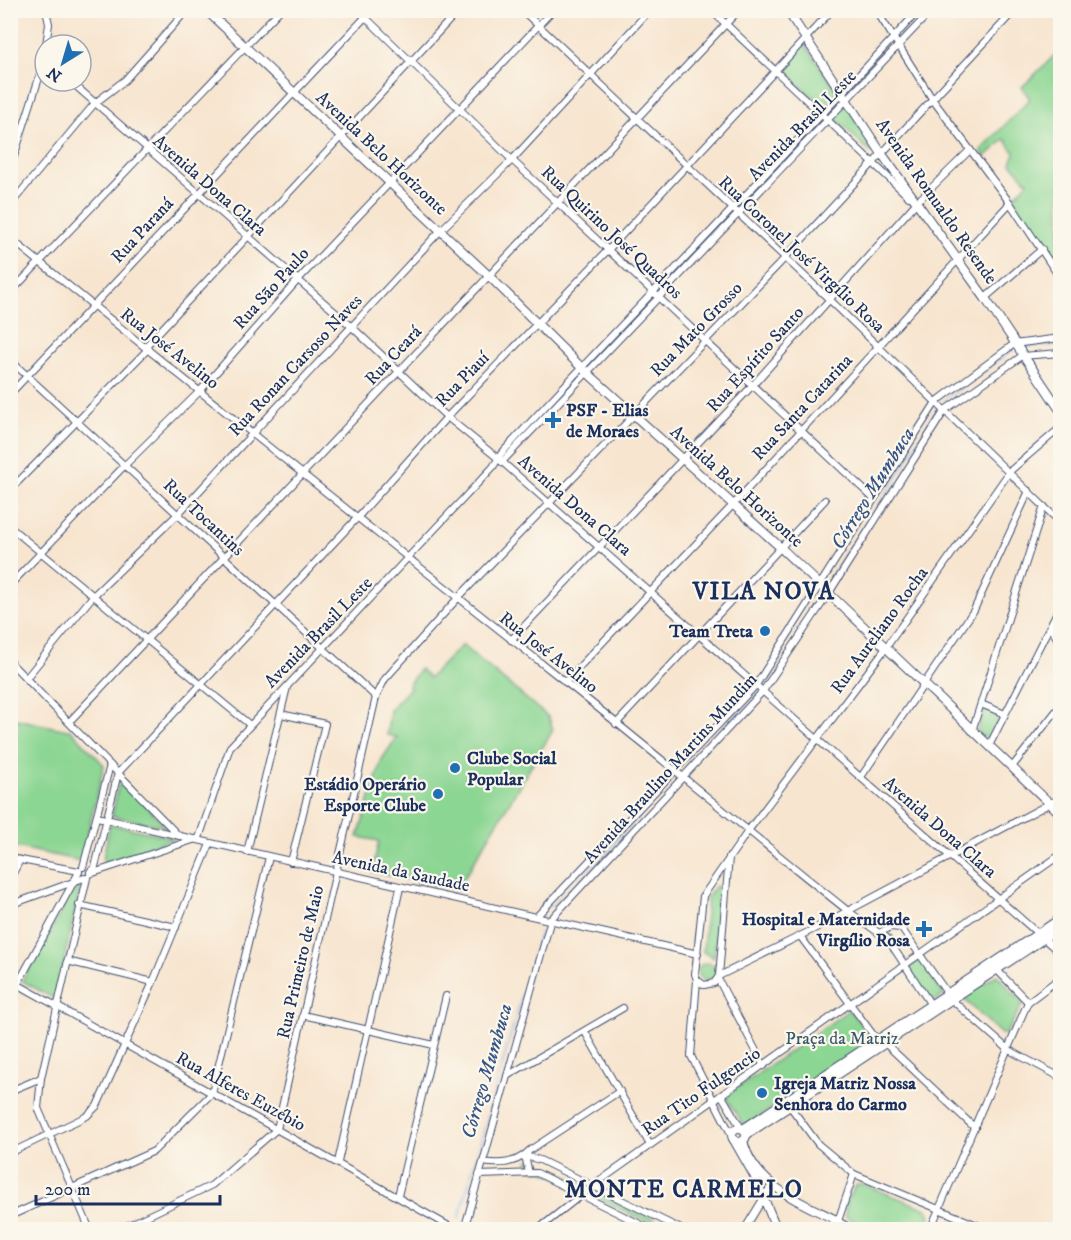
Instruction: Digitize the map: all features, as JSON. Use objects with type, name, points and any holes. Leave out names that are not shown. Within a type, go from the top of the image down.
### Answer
[{"type":"street","points":[[46,10],[49,24],[48,33]]},
{"type":"street","points":[[10,205],[95,103],[125,80],[187,10]]},
{"type":"street","name":"Avenida Belo Horizonte","points":[[206,10],[489,276],[584,369],[732,506],[780,547],[1060,813]]},
{"type":"street","points":[[10,293],[280,10]]},
{"type":"street","name":"Rua Quirino José Quadros","points":[[358,10],[512,160],[559,201],[874,499]]},
{"type":"street","name":"Rua Paraná","points":[[10,394],[372,10]]},
{"type":"street","points":[[10,490],[147,348],[246,237],[459,10]]},
{"type":"street","name":"Rua Coronel José Virgílio Rosa","points":[[522,10],[589,76],[879,346],[1060,522]]},
{"type":"street","name":"Rua São Paulo","points":[[10,585],[124,465],[200,391],[297,281],[552,10]]},
{"type":"street","name":"Rua Ronan Carsoso Naves","points":[[27,677],[93,596],[178,514],[351,326],[440,231],[512,160],[650,10]]},
{"type":"street","points":[[711,10],[916,203]]},
{"type":"street","name":"Rua Ceará","points":[[70,721],[739,10]]},
{"type":"street","name":"Avenida Romualdo Resende","points":[[787,10],[882,154],[956,260],[985,297],[1014,344],[1060,410]]},
{"type":"street","name":"Rua Piauí","points":[[118,772],[357,518],[447,417],[609,249],[832,10]]},
{"type":"street","points":[[876,10],[933,100],[1010,203],[1060,278]]},
{"type":"street","name":"Avenida Brasil Leste","points":[[846,97],[876,57],[919,10]]},
{"type":"street","name":"Avenida Brasil Leste","points":[[199,838],[230,747],[604,348],[846,97],[884,64],[933,10]]},
{"type":"street","name":"Rua Mato Grosso","points":[[376,697],[385,679],[457,599],[784,259],[1016,10]]},
{"type":"street","points":[[876,57],[884,64]]},
{"type":"street","points":[[10,169],[34,93]]},
{"type":"street","name":"Avenida Dona Clara","points":[[84,93],[246,237],[351,326],[447,417],[500,460],[700,634],[1060,952]]},
{"type":"street","name":"Rua Espírito Santo","points":[[511,640],[753,385],[916,203],[970,150]]},
{"type":"street","name":"Rua Santa Catarina","points":[[565,682],[732,506],[1010,203]]},
{"type":"street","name":"Rua José Avelino","points":[[10,238],[457,599],[565,682],[848,911],[887,938],[933,1008]]},
{"type":"street","points":[[985,297],[1042,249]]},
{"type":"street","name":"Avenida Braulino Martins Mundim","points":[[539,917],[673,770],[756,685],[936,402],[1014,344],[1060,338]]},
{"type":"street","points":[[1022,356],[1060,353]]},
{"type":"street","name":"Avenida Braulino Martins Mundim","points":[[464,1230],[550,919],[763,691],[829,593],[945,410],[1022,356]]},
{"type":"street","name":"Rua Tocantins","points":[[10,360],[376,697]]},
{"type":"street","name":"Rua Aureliano Rocha","points":[[740,1135],[713,1103],[691,1056],[703,896],[748,831],[885,649],[1010,471],[1060,428]]},
{"type":"street","points":[[861,777],[974,610],[1029,491]]},
{"type":"street","points":[[616,724],[825,500]]},
{"type":"street","points":[[972,731],[1044,506]]},
{"type":"street","points":[[10,527],[250,725]]},
{"type":"street","points":[[989,747],[1060,606]]},
{"type":"street","points":[[1050,627],[1060,643]]},
{"type":"street","points":[[10,662],[180,836]]},
{"type":"street","points":[[247,852],[287,686]]},
{"type":"street","name":"Rua Primeiro de Maio","points":[[277,1129],[376,697]]},
{"type":"street","points":[[981,704],[1005,714]]},
{"type":"street","points":[[1012,767],[1060,706]]},
{"type":"street","points":[[281,714],[325,724],[291,862]]},
{"type":"street","points":[[10,998],[80,870],[98,817],[110,765]]},
{"type":"street","points":[[90,1230],[38,1108],[41,1078],[79,904],[88,876],[96,867],[118,772]]},
{"type":"street","points":[[697,980],[709,985],[719,977],[1060,798]]},
{"type":"street","name":"Avenida da Saudade","points":[[98,817],[180,836],[199,838],[210,844],[698,954]]},
{"type":"street","points":[[10,905],[199,838]]},
{"type":"street","points":[[10,1153],[49,1136],[93,1111],[153,982],[210,844]]},
{"type":"street","name":"Rua Tito Fulgencio","points":[[537,1230],[594,1185],[713,1103],[1060,855]]},
{"type":"street","points":[[10,1216],[154,1151],[212,1093],[269,857]]},
{"type":"street","points":[[729,857],[719,977],[764,1066]]},
{"type":"street","points":[[10,858],[80,870],[88,876]]},
{"type":"street","points":[[10,879],[20,860]]},
{"type":"street","points":[[80,870],[88,876]]},
{"type":"street","points":[[710,883],[725,888]]},
{"type":"street","points":[[338,1162],[400,888]]},
{"type":"street","points":[[79,904],[176,927]]},
{"type":"street","points":[[1042,936],[1060,918]]},
{"type":"street","points":[[879,933],[891,927],[901,928],[949,998],[1009,1050],[1060,1077]]},
{"type":"street","points":[[740,1135],[882,1044],[994,967],[1042,936],[1060,928]]},
{"type":"street","points":[[800,936],[849,1004],[882,1044],[975,1128]]},
{"type":"street","points":[[67,961],[153,982]]},
{"type":"street","points":[[994,967],[1028,1002]]},
{"type":"street","points":[[930,1230],[1028,1002],[1060,978]]},
{"type":"street","name":"Rua Alferes Euzébio","points":[[10,980],[126,1042],[212,1093],[398,1196],[450,1228]]},
{"type":"street","points":[[398,1196],[446,996]]},
{"type":"street","points":[[507,1076],[624,1008]]},
{"type":"street","points":[[303,1015],[434,1045]]},
{"type":"street","points":[[585,1032],[650,1145]]},
{"type":"street","points":[[10,1091],[41,1078]]},
{"type":"street","points":[[529,1173],[525,1156],[530,1149],[620,1091]]},
{"type":"street","points":[[722,1096],[756,1167],[771,1186],[854,1230]]},
{"type":"street","points":[[788,1103],[818,1144],[854,1174],[989,1230]]},
{"type":"street","points":[[118,1230],[212,1185],[277,1129]]},
{"type":"street","points":[[740,1135],[777,1230]]},
{"type":"street","points":[[483,1162],[501,1164],[525,1156],[540,1160],[683,1230]]},
{"type":"street","points":[[479,1175],[529,1173],[545,1176],[652,1230]]},
{"type":"street","points":[[831,1230],[838,1221],[854,1174]]},
{"type":"street","points":[[744,1230],[771,1186]]},
{"type":"green space","points":[[804,43],[838,92],[823,106],[781,68]]},
{"type":"green space","points":[[1060,50],[1060,268],[1013,198],[1028,182],[1011,163],[1015,153],[1005,139],[985,157],[981,150],[1030,99],[1022,87]]},
{"type":"green space","points":[[846,104],[875,150],[870,152],[834,117]]},
{"type":"green space","name":"Clube Social Popular","points":[[462,645],[549,718],[553,730],[457,890],[372,872],[379,841],[358,837],[382,759],[397,737],[387,735],[390,710],[410,688],[408,685],[420,669],[429,678]]},
{"type":"green space","points":[[985,709],[1000,715],[989,741],[977,731]]},
{"type":"green space","points":[[11,718],[72,731],[104,765],[81,861],[11,846]]},
{"type":"green space","points":[[120,778],[166,827],[112,816]]},
{"type":"green space","points":[[110,824],[175,838],[105,864],[103,859]]},
{"type":"green space","points":[[77,884],[81,884],[56,997],[53,998],[22,981]]},
{"type":"green space","points":[[717,886],[721,890],[714,958],[703,952],[707,898]]},
{"type":"green space","points":[[921,959],[944,995],[932,1003],[908,968]]},
{"type":"green space","points":[[707,963],[713,966],[716,972],[713,978],[707,981],[701,978],[698,972],[701,966]]},
{"type":"green space","points":[[997,975],[1023,1003],[1006,1034],[1001,1034],[963,998],[965,994]]},
{"type":"green space","name":"Praça da Matriz","points":[[849,1010],[874,1040],[748,1124],[743,1124],[726,1098],[729,1094]]},
{"type":"green space","points":[[531,1160],[585,1184],[585,1187],[583,1189],[543,1171],[532,1169],[528,1161]]},
{"type":"green space","points":[[862,1184],[927,1209],[930,1216],[924,1229],[870,1229],[846,1217],[845,1209],[849,1196],[856,1185]]},
{"type":"green space","points":[[594,1191],[673,1229],[661,1229],[594,1196]]},
{"type":"waterway","name":"Córrego Mumbuca","points":[[1028,346],[1060,345]]},
{"type":"waterway","name":"Córrego Mumbuca","points":[[944,400],[1013,350]]},
{"type":"waterway","name":"Córrego Mumbuca","points":[[827,582],[900,473],[937,408]]},
{"type":"waterway","name":"Córrego Mumbuca","points":[[688,762],[713,740],[757,689]]},
{"type":"waterway","name":"Córrego Mumbuca","points":[[550,907],[588,873],[672,779]]},
{"type":"waterway","name":"Córrego Mumbuca","points":[[459,1218],[540,932]]},
{"type":"place","name":"PSF - Elias de Moraes","points":[[553,420]]},
{"type":"place","name":"Team Treta","points":[[765,631]]},
{"type":"place","name":"Clube Social Popular","points":[[455,768]]},
{"type":"place","name":"Estádio Operário Esporte Clube","points":[[438,794]]},
{"type":"place","name":"Hospital e Maternidade Virgílio Rosa","points":[[924,929]]},
{"type":"place","name":"Igreja Matriz Nossa Senhora do Carmo","points":[[762,1093]]},
{"type":"district","name":"VILA NOVA","points":[[764,591]]},
{"type":"district","name":"MONTE CARMELO","points":[[684,1189]]}]
